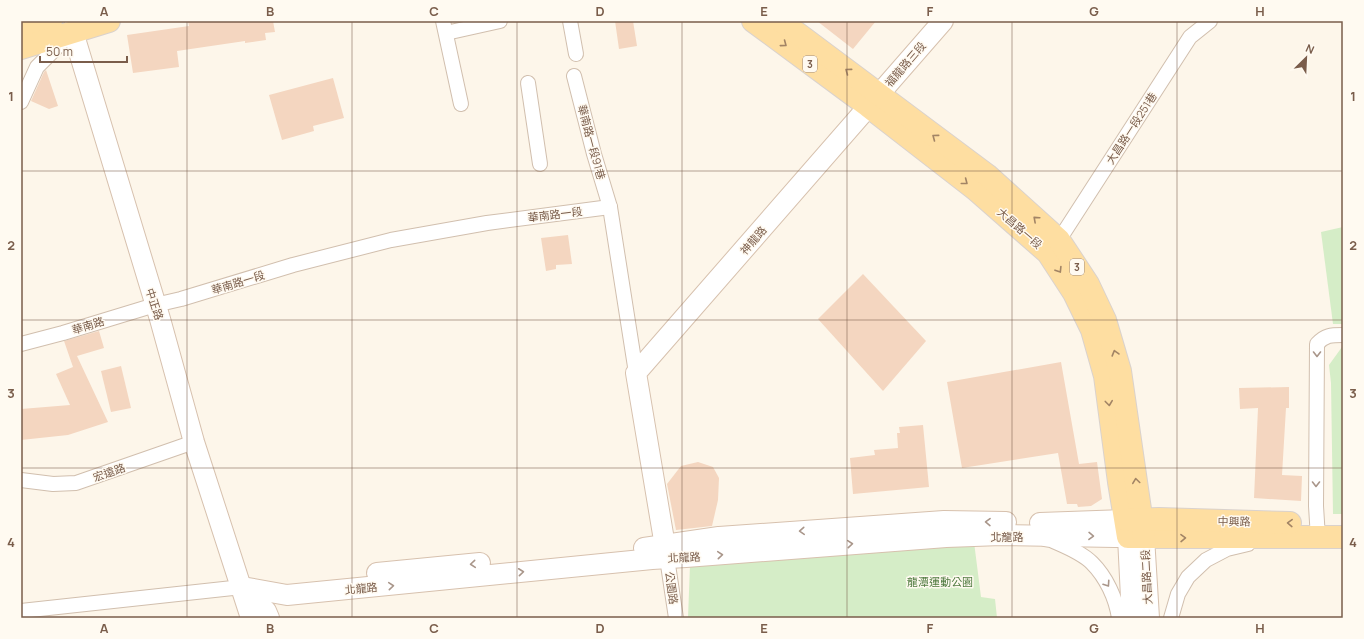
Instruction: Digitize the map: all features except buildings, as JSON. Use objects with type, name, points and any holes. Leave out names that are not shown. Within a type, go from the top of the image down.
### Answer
[{"type":"main road","points":[[21,29],[51,21]]},
{"type":"main road","points":[[21,48],[70,25],[109,21]]},
{"type":"main road","name":"大昌路一段","points":[[753,21],[987,175],[1059,240],[1088,284],[1105,320],[1120,371],[1134,528]]},
{"type":"main road","name":"大昌路一段","points":[[781,21],[1048,253],[1074,294],[1092,330],[1105,376],[1134,528]]},
{"type":"main road","name":"福龍路三段","points":[[873,101],[943,21]]},
{"type":"main road","name":"中正路","points":[[70,25],[162,327],[194,442],[251,618]]},
{"type":"main road","name":"神龍路","points":[[636,373],[873,101]]},
{"type":"main road","points":[[636,373],[666,551]]},
{"type":"main road","name":"中興路","points":[[1134,528],[1159,519],[1318,530],[1343,537]]},
{"type":"main road","name":"北龍路","points":[[666,551],[719,537],[944,521],[1036,523],[1134,528]]},
{"type":"main road","name":"中興路","points":[[1134,528],[1170,538],[1275,537],[1318,530],[1343,523]]},
{"type":"main road","name":"北龍路","points":[[242,587],[650,547],[693,557],[946,537],[1134,528]]},
{"type":"main road","name":"大昌路二段","points":[[1132,618],[1134,528]]},
{"type":"main road","name":"大昌路二段","points":[[1134,528],[1149,618]]},
{"type":"main road","name":"中正路","points":[[242,587],[266,611],[269,618]]},
{"type":"street","points":[[461,104],[444,27],[500,21]]},
{"type":"street","points":[[570,21],[576,54]]},
{"type":"street","name":"大昌路一段251巷","points":[[1059,240],[1190,37],[1210,21]]},
{"type":"street","points":[[21,102],[37,67],[70,25]]},
{"type":"street","name":"華南路一段91巷","points":[[574,76],[594,154],[610,207]]},
{"type":"street","points":[[528,83],[540,164]]},
{"type":"street","points":[[610,207],[636,373]]},
{"type":"street","name":"華南路一段","points":[[155,305],[181,300],[293,265],[390,240],[487,223],[610,207]]},
{"type":"street","name":"華南路","points":[[21,344],[155,305]]},
{"type":"street","points":[[1318,530],[1316,506],[1317,344],[1322,338],[1343,335]]},
{"type":"street","name":"宏遠路","points":[[21,480],[53,484],[76,483],[194,442]]},
{"type":"street","points":[[1001,535],[1051,540],[1080,555],[1091,563],[1110,588],[1119,618]]},
{"type":"street","points":[[1171,618],[1178,594],[1188,576],[1206,560],[1227,549],[1275,537]]},
{"type":"street","name":"公園路","points":[[666,551],[676,618]]},
{"type":"street","name":"北龍路","points":[[21,611],[242,587]]},
{"type":"green space","points":[[1343,227],[1343,324],[1333,324],[1321,232]]},
{"type":"green space","points":[[1342,347],[1343,514],[1333,514],[1331,383],[1329,365]]},
{"type":"green space","name":"龍潭運動公園","points":[[974,542],[981,597],[995,599],[997,618],[688,618],[690,565]]}]
